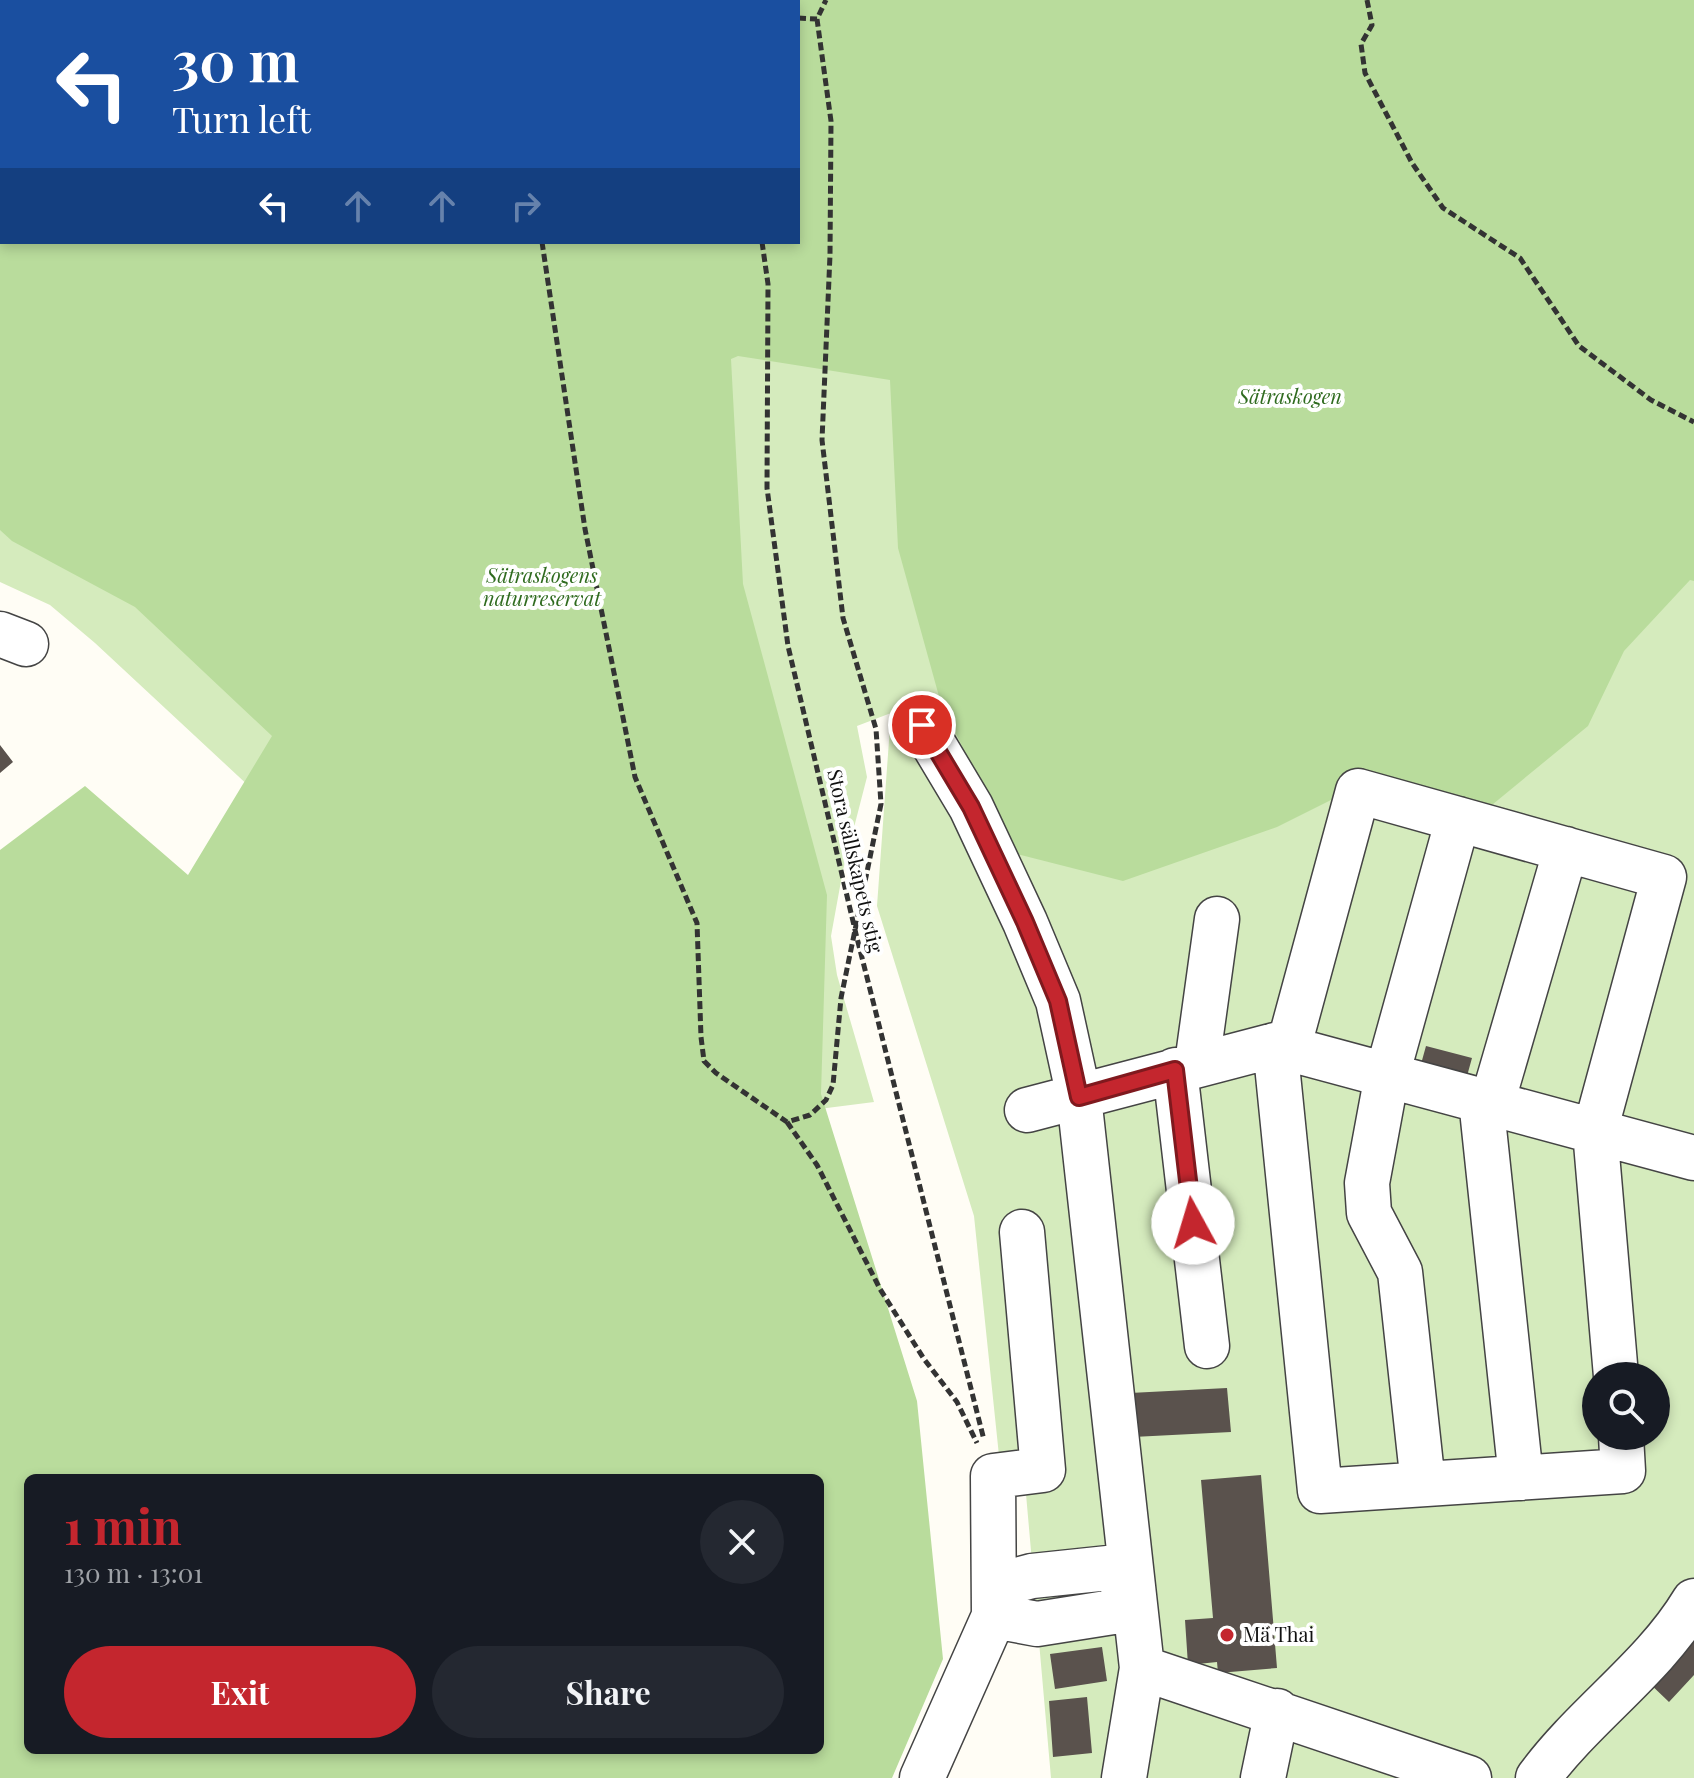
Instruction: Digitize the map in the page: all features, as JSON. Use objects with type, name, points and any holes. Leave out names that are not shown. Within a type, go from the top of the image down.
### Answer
[{"type":"street","points":[[922,725],[971,807],[1025,922],[1058,1001],[1079,1097],[1142,1668],[1124,1778]]},
{"type":"street","points":[[1615,1362],[1595,1131],[1664,877],[1358,791],[1282,1047],[1320,1491],[1623,1471],[1622,1450]]},
{"type":"street","points":[[1423,1484],[1400,1272],[1369,1213],[1367,1183],[1387,1075],[1458,819]]},
{"type":"street","points":[[1521,1478],[1487,1102],[1566,849]]},
{"type":"street","points":[[1207,1346],[1186,1067],[1217,919]]},
{"type":"street","points":[[1027,1110],[1186,1067],[1282,1047],[1694,1158]]},
{"type":"street","points":[[922,1778],[994,1601],[993,1476],[1043,1470],[1022,1232]]},
{"type":"street","points":[[994,1601],[1037,1624],[1113,1612],[1133,1587]]},
{"type":"street","points":[[1538,1778],[1574,1732],[1626,1683],[1678,1627],[1694,1601]]},
{"type":"street","points":[[1142,1668],[1277,1711],[1411,1768],[1469,1778]]},
{"type":"street","points":[[1263,1778],[1277,1711]]},
{"type":"path","points":[[787,1122],[810,1115],[826,1100],[833,1085],[841,998],[881,804],[876,729],[843,618],[822,440],[830,255],[831,121],[817,19],[826,0]]},
{"type":"path","points":[[1367,0],[1372,25],[1361,44],[1365,73],[1412,163],[1443,208],[1520,258],[1579,346],[1651,400],[1694,422]]},
{"type":"path","points":[[800,18],[817,19]]},
{"type":"path","points":[[542,244],[585,529],[635,777],[697,923],[704,1061],[716,1073],[787,1122],[817,1165],[880,1289],[924,1359],[957,1402],[993,1476]]},
{"type":"path","name":"Stora sällskapets stig","points":[[762,244],[768,284],[767,488],[788,646],[856,934],[993,1476]]},
{"type":"green space","name":"Sätraskogens naturreservat","points":[[800,0],[1694,0],[1694,1778],[1051,1778],[1026,1494],[1003,1494],[974,1216],[877,906],[891,713],[857,726],[867,777],[843,870],[831,936],[837,975],[874,1102],[623,1134],[95,643],[50,605],[0,582],[0,244],[800,244]]},
{"type":"green space","name":"Sätraskogen","points":[[800,0],[1694,0],[1694,581],[1690,580],[1624,651],[1588,726],[1487,809],[1353,789],[1277,827],[1123,881],[1013,853],[940,700],[898,548],[890,380],[738,356],[731,359],[743,584],[827,895],[821,1094],[917,1401],[943,1659],[892,1778],[0,1778],[0,850],[85,786],[188,875],[272,736],[135,607],[12,541],[0,530],[0,244],[800,244]]},
{"type":"building","points":[[0,745],[13,762],[0,773]]},
{"type":"building","points":[[1426,1046],[1472,1058],[1467,1076],[1421,1064]]},
{"type":"building","points":[[1227,1388],[1231,1432],[1133,1437],[1130,1393]]},
{"type":"building","points":[[1261,1475],[1277,1668],[1218,1673],[1217,1662],[1188,1665],[1185,1620],[1213,1618],[1201,1480]]},
{"type":"building","points":[[1694,1629],[1694,1675],[1669,1702],[1646,1680]]},
{"type":"building","points":[[1102,1647],[1107,1681],[1055,1689],[1050,1654]]},
{"type":"building","points":[[1087,1697],[1092,1753],[1053,1757],[1049,1701]]},
{"type":"place","name":"Mä Thai","points":[[1227,1635]]},
{"type":"route","points":[[922,725],[971,807],[1025,922],[1058,1001],[1079,1097],[1175,1070],[1193,1223]]}]
